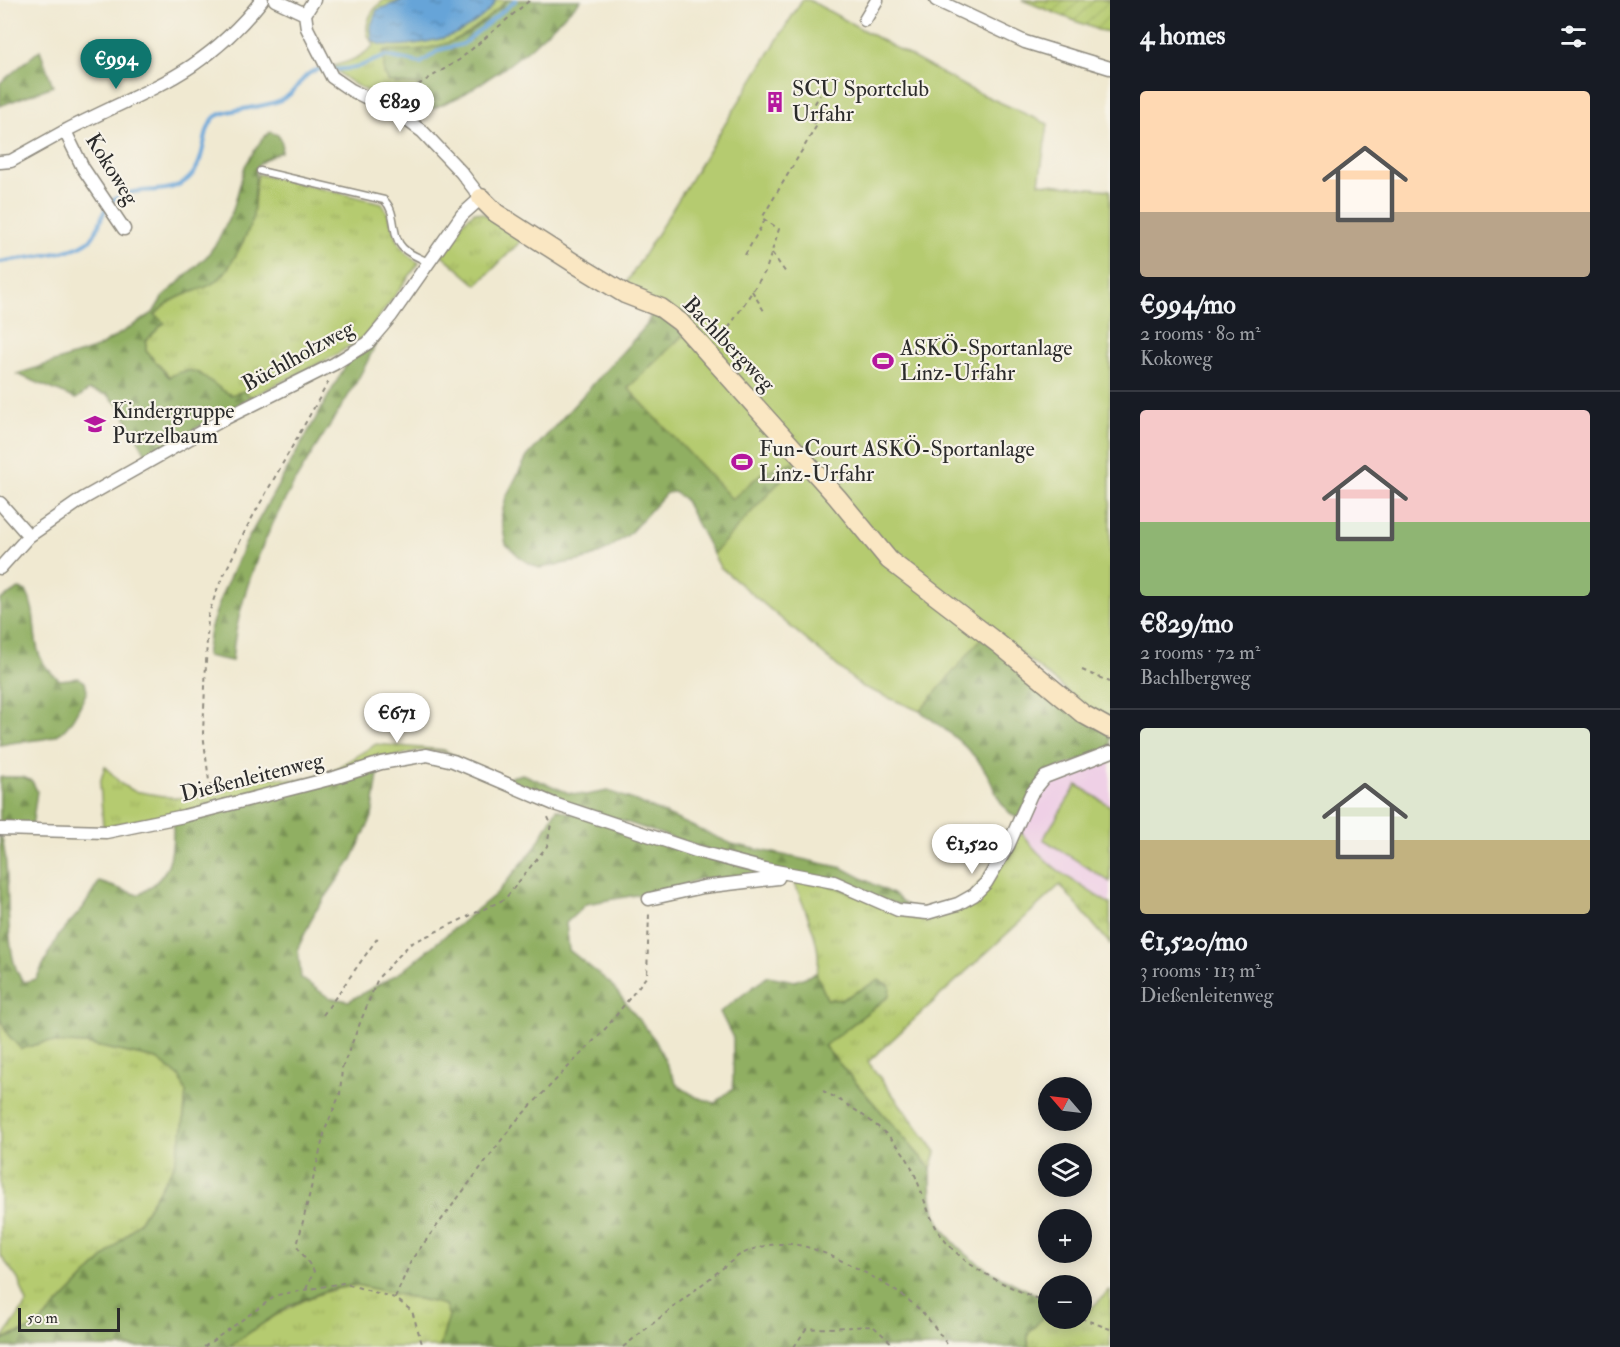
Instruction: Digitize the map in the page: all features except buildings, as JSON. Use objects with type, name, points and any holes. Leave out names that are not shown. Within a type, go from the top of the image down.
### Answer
[{"type":"street","name":"Kokoweg","points":[[0,162],[11,161],[65,131],[150,92],[201,62],[240,27],[262,0]]},
{"type":"street","points":[[275,0],[305,14],[314,0]]},
{"type":"street","points":[[865,20],[877,0]]},
{"type":"street","points":[[936,0],[1025,42],[1110,68]]},
{"type":"street","name":"Bachlbergweg","points":[[305,14],[307,28],[328,71],[351,90],[396,112],[423,132],[461,172],[480,198],[496,213],[611,286],[670,314],[709,353],[837,496],[889,560],[1000,645],[1083,714],[1110,729]]},
{"type":"street","name":"Kokoweg","points":[[65,131],[83,168],[124,229]]},
{"type":"street","name":"Büchlholzweg","points":[[0,568],[29,536],[51,519],[108,483],[368,344],[462,215],[480,198]]},
{"type":"street","points":[[0,503],[29,536]]},
{"type":"street","name":"Dießenleitenweg","points":[[0,829],[106,832],[184,816],[337,777],[381,763],[427,755],[453,762],[576,811],[696,851],[780,872],[834,882],[912,913],[927,913],[950,908],[974,895],[998,866],[1037,784],[1056,771],[1110,752]]},
{"type":"street","name":"Dießenleitenweg","points":[[649,899],[703,887],[778,878],[780,872]]},
{"type":"lane","points":[[260,171],[384,200],[391,206],[399,242],[403,248],[428,262]]},
{"type":"path","points":[[403,93],[459,60],[530,0]]},
{"type":"path","points":[[709,353],[716,349],[766,270],[779,228],[762,218],[817,125],[806,118],[820,95]]},
{"type":"path","points":[[745,255],[765,220]]},
{"type":"path","points":[[771,253],[786,273]]},
{"type":"path","points":[[752,291],[764,311]]},
{"type":"path","points":[[222,796],[212,789],[209,781],[203,733],[208,616],[218,587],[248,525],[324,393],[332,377],[334,364]]},
{"type":"path","points":[[1083,670],[1110,682]]},
{"type":"path","points":[[306,1289],[315,1271],[297,1246],[324,1130],[340,1094],[342,1068],[378,978],[410,944],[505,899],[548,846],[551,824],[546,811]]},
{"type":"path","points":[[395,1298],[412,1259],[515,1122],[606,1028],[647,976],[649,899]]},
{"type":"path","points":[[323,1015],[379,936]]},
{"type":"path","points":[[823,1091],[870,1122],[905,1155],[931,1217],[943,1239],[956,1253],[996,1280],[1038,1299]]},
{"type":"path","points":[[623,1347],[738,1256],[755,1248],[793,1244],[815,1250],[888,1286],[923,1312],[950,1347]]},
{"type":"path","points":[[204,1347],[277,1295],[343,1282],[395,1298],[412,1311],[423,1347]]},
{"type":"path","points":[[1092,1322],[1110,1329]]},
{"type":"path","points":[[794,1347],[806,1329],[873,1326],[896,1347]]},
{"type":"shaded area","points":[[1110,757],[1110,904],[1054,869],[1037,855],[1020,831],[1027,812],[1044,783]]},
{"type":"green space","points":[[384,0],[507,0],[478,25],[452,41],[423,50],[384,51],[395,84],[421,85],[399,107],[355,85],[333,66],[365,53],[374,45],[368,33],[368,21],[374,10]]},
{"type":"green space","points":[[507,0],[581,0],[529,49],[461,96],[414,117],[399,107],[420,85],[389,82],[384,73],[384,50],[423,49],[452,41],[478,25]]},
{"type":"green space","name":"ASKÖ-Sportanlage Linz-Urfahr","points":[[802,0],[809,0],[968,88],[1048,124],[1039,183],[1110,190],[1110,718],[1088,708],[990,628],[920,711],[861,686],[720,567],[713,554],[795,465],[793,462],[763,472],[732,499],[628,388],[692,327],[624,287]]},
{"type":"green space","points":[[1022,0],[1110,0],[1110,32],[1098,30]]},
{"type":"green space","points":[[40,50],[53,86],[0,106],[0,83]]},
{"type":"green space","points":[[270,132],[278,135],[282,143],[281,152],[266,159],[257,167],[253,216],[235,256],[221,277],[214,282],[172,300],[163,307],[155,315],[164,323],[146,341],[146,351],[169,377],[179,372],[195,372],[231,395],[244,391],[251,397],[147,456],[120,407],[108,395],[89,390],[76,399],[17,374],[97,348],[153,313],[162,298],[207,256],[217,242],[233,210],[245,166],[262,139]]},
{"type":"green space","points":[[258,174],[382,203],[399,243],[410,257],[419,263],[365,336],[334,356],[251,397],[244,391],[231,395],[214,387],[200,373],[170,377],[146,351],[146,340],[164,323],[155,315],[162,308],[177,298],[211,283],[226,271],[239,246]]},
{"type":"green space","points":[[474,212],[482,213],[525,237],[477,285],[441,254],[462,223]]},
{"type":"green space","points":[[653,310],[684,334],[628,388],[732,499],[763,472],[793,462],[795,465],[713,554],[684,499],[674,492],[666,493],[629,534],[605,551],[583,560],[539,568],[523,560],[506,544],[501,518],[506,497],[527,457],[646,326]]},
{"type":"green space","points":[[376,343],[358,380],[303,467],[262,548],[239,615],[232,661],[206,656],[210,630],[222,594],[245,544],[347,363]]},
{"type":"green space","points":[[19,589],[26,591],[31,602],[37,649],[41,660],[60,680],[79,678],[85,682],[87,691],[78,710],[62,732],[44,739],[0,745],[0,600]]},
{"type":"green space","points":[[981,637],[1110,736],[1110,749],[1051,771],[1017,818],[1001,803],[986,772],[972,754],[956,738],[920,711]]},
{"type":"green space","points":[[376,744],[444,750],[459,758],[441,751],[416,751],[200,809],[103,827],[100,783],[105,766],[121,784],[134,791],[175,798],[199,796],[228,780],[250,775],[298,780],[329,773]]},
{"type":"green space","points":[[379,767],[372,817],[351,861],[315,912],[298,948],[301,978],[328,997],[349,1001],[401,972],[496,894],[534,849],[557,809],[769,874],[729,879],[699,879],[675,888],[586,904],[566,923],[569,950],[610,983],[655,1040],[677,1085],[696,1097],[715,1103],[733,1088],[733,1038],[720,1012],[768,976],[795,981],[816,973],[827,999],[841,1000],[879,980],[890,986],[889,996],[824,1046],[931,1169],[932,1197],[937,1217],[947,1234],[976,1262],[1038,1295],[1038,1322],[1028,1334],[1028,1347],[440,1347],[449,1316],[445,1305],[357,1285],[330,1289],[290,1305],[228,1347],[0,1347],[2,1340],[36,1327],[139,1222],[174,1166],[183,1129],[186,1092],[180,1077],[157,1059],[86,1044],[45,1042],[21,1049],[8,1035],[0,1018],[0,833],[6,868],[12,954],[24,982],[36,979],[58,936],[83,908],[99,882],[138,895],[158,881],[171,855],[173,821]]},
{"type":"green space","points":[[522,774],[569,793],[586,795],[608,791],[636,801],[732,844],[843,868],[896,896],[910,908],[729,857],[508,782],[511,777]]},
{"type":"green space","points":[[0,777],[23,777],[32,781],[37,791],[32,827],[0,826]]},
{"type":"green space","points":[[1077,785],[1110,806],[1110,882],[1043,839]]},
{"type":"green space","points":[[1020,831],[1050,864],[1110,904],[1110,944],[1060,885],[868,1062],[936,1152],[931,1169],[824,1046],[889,996],[879,981],[841,1000],[827,999],[816,973],[818,953],[816,940],[794,881],[826,884],[917,917],[938,916],[960,908]]},
{"type":"green space","points":[[0,1018],[21,1049],[45,1042],[86,1044],[157,1059],[180,1077],[186,1092],[183,1129],[174,1166],[139,1222],[36,1327],[2,1339],[27,1303],[18,1279],[0,1255]]},
{"type":"green space","points":[[357,1285],[446,1305],[449,1316],[440,1347],[228,1347],[274,1316],[305,1300],[338,1288]]},
{"type":"green space","points":[[1110,1290],[1110,1347],[1028,1347],[1028,1334],[1038,1322],[1038,1329],[1092,1329],[1092,1307]]},
{"type":"water","points":[[403,0],[496,0],[479,19],[449,36],[427,42],[400,45],[379,44],[372,40],[371,26],[377,10]]},
{"type":"waterway","points":[[331,70],[355,68],[386,56],[421,63],[439,50],[463,44],[516,0]]},
{"type":"waterway","points":[[0,262],[62,252],[85,244],[96,233],[108,205],[118,197],[135,192],[171,188],[188,179],[199,164],[207,130],[215,117],[282,100],[307,75],[323,69]]},
{"type":"place","name":"SCU Sportclub Urfahr","points":[[775,102]]},
{"type":"place","name":"ASKÖ-Sportanlage Linz-Urfahr","points":[[883,361]]},
{"type":"place","name":"Kindergruppe Purzelbaum","points":[[95,424]]},
{"type":"place","name":"Fun-Court ASKÖ-Sportanlage Linz-Urfahr","points":[[742,462]]}]
